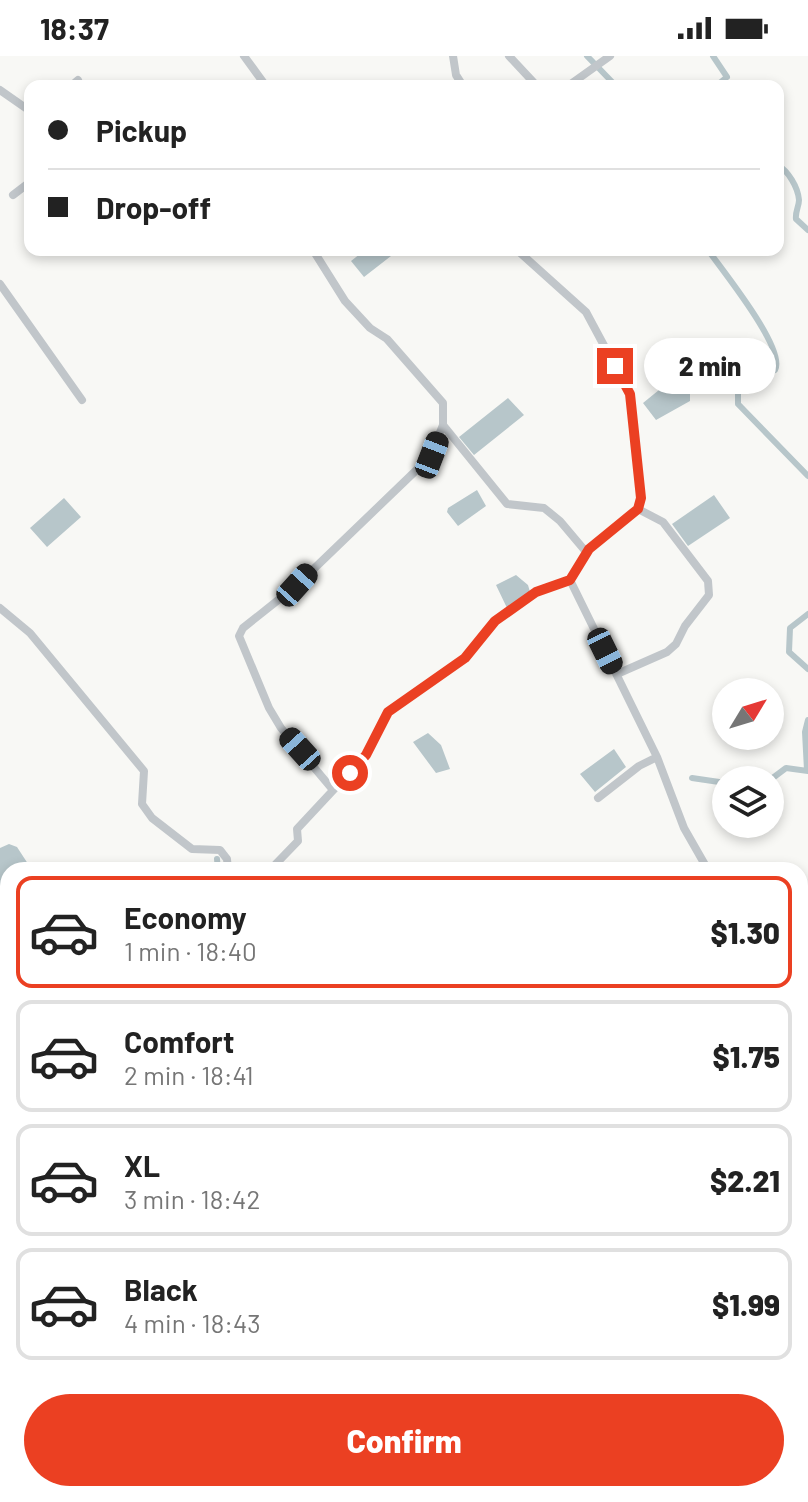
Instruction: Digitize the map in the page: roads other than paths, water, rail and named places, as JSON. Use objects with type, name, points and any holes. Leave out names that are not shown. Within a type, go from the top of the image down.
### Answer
[{"type":"street","points":[[244,56],[262,80]]},
{"type":"street","points":[[453,56],[459,80]]},
{"type":"street","points":[[509,56],[531,80]]},
{"type":"street","points":[[576,80],[610,56]]},
{"type":"street","points":[[0,90],[24,107]]},
{"type":"street","points":[[13,195],[24,187]]},
{"type":"street","points":[[317,256],[345,301],[370,328],[387,339],[443,403],[443,425],[430,457],[297,585],[243,628],[239,636],[269,708],[281,728],[333,790]]},
{"type":"street","points":[[278,862],[298,841],[297,829],[366,755],[388,712],[465,658],[495,621],[536,592],[570,580],[587,553],[638,509],[641,498],[630,394],[586,312],[524,256]]},
{"type":"street","points":[[0,284],[82,400]]},
{"type":"street","points":[[443,425],[507,504],[544,508],[560,521],[587,553]]},
{"type":"street","points":[[617,674],[667,652],[676,644],[685,626],[709,595],[708,581],[663,522],[638,509]]},
{"type":"street","points":[[570,580],[657,757],[684,828],[703,862]]},
{"type":"street","points":[[0,608],[30,633],[144,771],[142,804],[152,818],[192,849],[220,850],[227,862]]},
{"type":"street","points":[[598,798],[639,766],[657,757]]},
{"type":"waterway","points":[[587,56],[610,80]]},
{"type":"waterway","points":[[713,56],[727,77],[723,80]]},
{"type":"waterway","points":[[784,170],[798,195],[796,219],[808,230]]},
{"type":"waterway","points":[[713,256],[763,329],[776,360],[775,370],[738,386],[738,404],[808,476]]},
{"type":"waterway","points":[[808,614],[790,628],[789,652],[808,669]]},
{"type":"waterway","points":[[807,770],[805,732],[808,720]]},
{"type":"waterway","points":[[784,770],[808,771]]},
{"type":"waterway","points":[[692,778],[712,781]]}]
